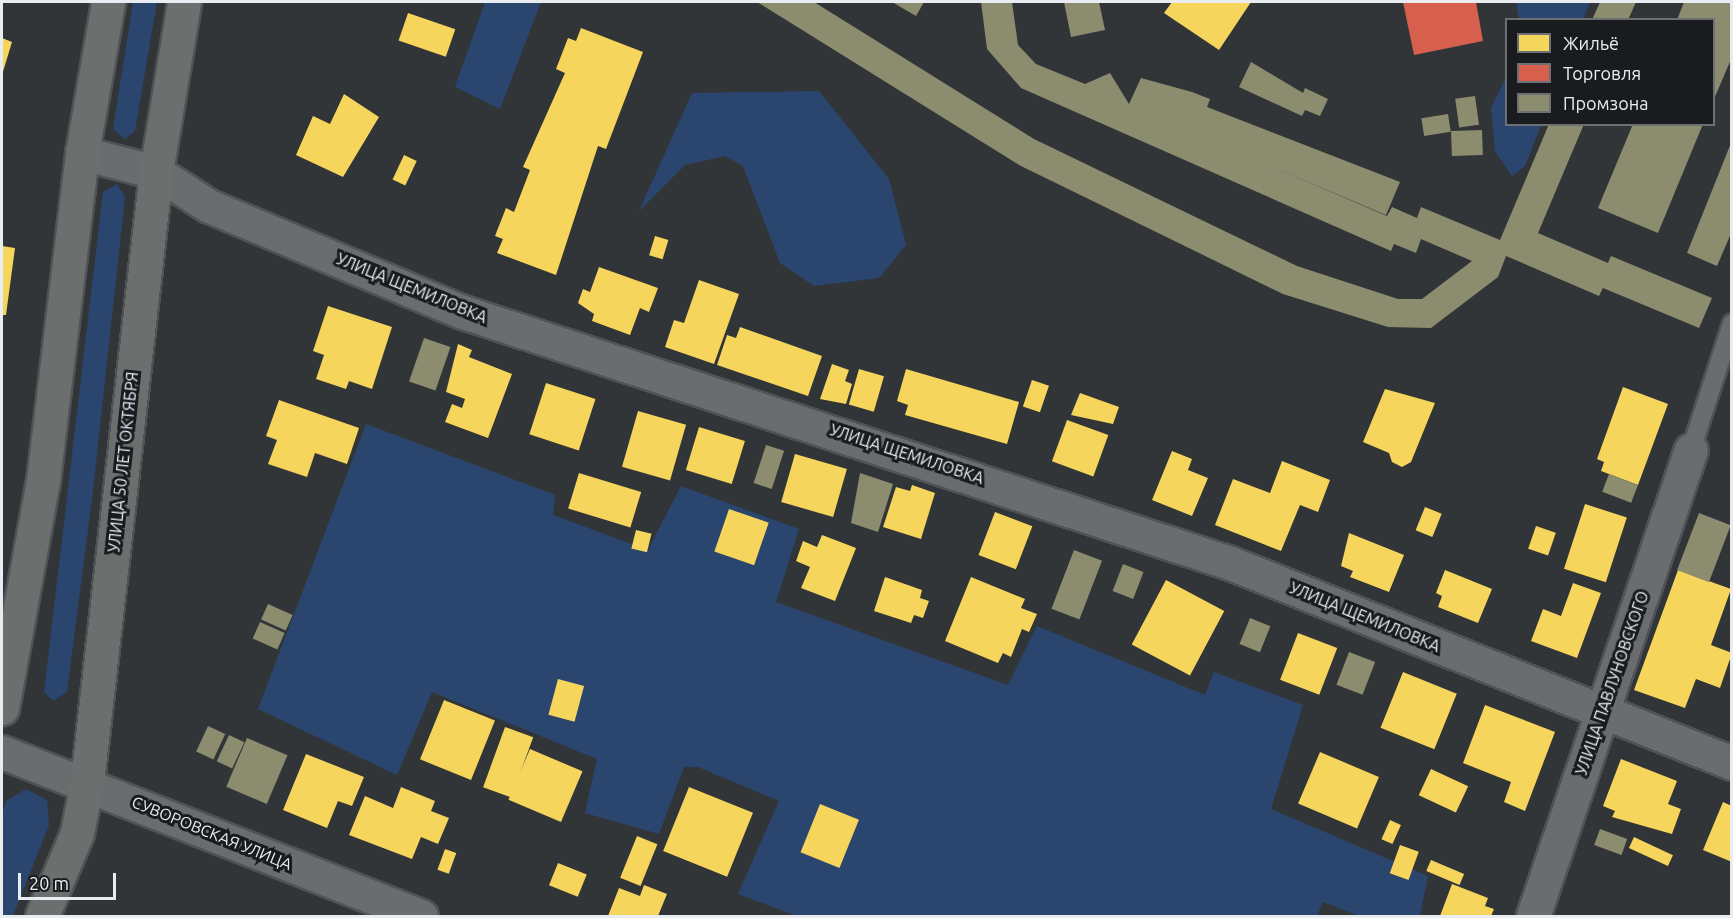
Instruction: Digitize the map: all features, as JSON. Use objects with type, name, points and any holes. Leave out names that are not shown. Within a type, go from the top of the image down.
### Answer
[{"type":"main road","points":[[2,708],[43,482],[82,153],[108,2]]},
{"type":"main road","name":"УЛИЦА 50 ЛЕТ ОКТЯБРЯ","points":[[42,916],[76,833],[87,782],[156,172],[184,2]]},
{"type":"street","name":"УЛИЦА ЩЕМИЛОВКА","points":[[82,153],[156,172],[209,206],[463,312],[1230,563],[1731,763]]},
{"type":"street","name":"УЛИЦА ПАВЛУНОВСКОГО","points":[[1533,916],[1691,450]]},
{"type":"street","name":"СУВОРОВСКАЯ УЛИЦА","points":[[2,752],[87,782],[421,916]]},
{"type":"lane","points":[[1691,450],[1731,324]]},
{"type":"shaded area","points":[[133,2],[157,2],[135,131],[125,139],[113,129]]},
{"type":"shaded area","points":[[485,2],[541,2],[500,109],[455,87]]},
{"type":"shaded area","points":[[1516,2],[1590,2],[1584,18],[1519,18]]},
{"type":"shaded area","points":[[1505,79],[1505,126],[1541,126],[1525,166],[1512,176],[1495,151],[1491,108]]},
{"type":"shaded area","points":[[819,91],[889,179],[906,245],[879,278],[814,286],[780,263],[743,166],[725,156],[685,165],[639,211],[692,93]]},
{"type":"shaded area","points":[[117,184],[125,197],[93,491],[67,692],[53,701],[44,692],[103,192]]},
{"type":"shaded area","points":[[366,424],[555,495],[553,515],[648,550],[681,486],[799,529],[776,602],[1008,685],[1037,626],[1205,695],[1214,672],[1303,705],[1271,809],[1428,876],[1420,916],[1359,916],[1323,902],[1317,916],[797,916],[738,894],[779,801],[698,767],[684,767],[659,834],[585,813],[597,759],[432,692],[397,775],[258,709]]},
{"type":"shaded area","points":[[26,789],[47,800],[49,825],[13,916],[2,916],[2,815],[6,801]]},
{"type":"building: Жильё","points":[[1172,2],[1251,2],[1219,50],[1164,13]]},
{"type":"building: Жильё","points":[[408,13],[455,29],[446,57],[399,40]]},
{"type":"building: Жильё","points":[[581,28],[643,52],[606,149],[598,146],[556,275],[497,253],[503,239],[495,236],[506,208],[514,212],[530,170],[523,167],[565,73],[556,69],[568,38],[576,41]]},
{"type":"building: Жильё","points":[[2,38],[12,42],[2,75]]},
{"type":"building: Жильё","points":[[344,94],[379,117],[343,177],[296,155],[313,116],[330,124]]},
{"type":"building: Жильё","points":[[404,155],[417,161],[405,185],[393,179]]},
{"type":"building: Жильё","points":[[655,236],[668,240],[663,259],[649,255]]},
{"type":"building: Жильё","points":[[2,246],[15,248],[6,315],[2,315]]},
{"type":"building: Жильё","points":[[599,267],[658,288],[649,312],[640,308],[630,335],[592,321],[594,314],[578,303],[583,289],[590,292]]},
{"type":"building: Жильё","points":[[699,280],[739,294],[714,364],[665,347],[674,320],[684,323]]},
{"type":"building: Жильё","points":[[328,306],[392,327],[372,389],[349,381],[346,389],[316,379],[324,355],[313,351]]},
{"type":"building: Жильё","points":[[740,327],[822,356],[808,396],[717,365],[727,335],[736,338]]},
{"type":"building: Жильё","points":[[458,344],[472,350],[469,357],[512,374],[488,438],[445,422],[452,404],[462,408],[465,399],[446,392]]},
{"type":"building: Жильё","points":[[832,364],[849,370],[845,381],[852,384],[846,404],[820,399]]},
{"type":"building: Жильё","points":[[859,369],[884,376],[874,412],[849,405]]},
{"type":"building: Жильё","points":[[906,369],[1019,402],[1007,444],[905,415],[908,405],[897,401]]},
{"type":"building: Жильё","points":[[1032,380],[1049,386],[1040,412],[1023,406]]},
{"type":"building: Жильё","points":[[546,383],[595,399],[579,450],[529,434]]},
{"type":"building: Жильё","points":[[1623,387],[1668,404],[1638,485],[1601,471],[1604,462],[1597,459]]},
{"type":"building: Жильё","points":[[1385,389],[1435,403],[1411,462],[1402,467],[1392,462],[1389,453],[1363,442]]},
{"type":"building: Жильё","points":[[1080,393],[1119,407],[1113,424],[1071,415]]},
{"type":"building: Жильё","points":[[279,400],[359,428],[347,464],[315,453],[307,477],[268,464],[277,440],[266,436]]},
{"type":"building: Жильё","points":[[638,411],[686,425],[670,481],[622,467]]},
{"type":"building: Жильё","points":[[1067,420],[1108,435],[1093,476],[1052,461]]},
{"type":"building: Жильё","points":[[699,427],[745,441],[732,484],[686,470]]},
{"type":"building: Жильё","points":[[1172,451],[1192,459],[1188,470],[1208,478],[1192,516],[1152,500]]},
{"type":"building: Жильё","points":[[795,454],[847,469],[833,517],[781,502]]},
{"type":"building: Жильё","points":[[1282,461],[1330,480],[1318,512],[1300,505],[1281,551],[1215,525],[1233,479],[1270,493]]},
{"type":"building: Жильё","points":[[579,473],[641,492],[630,527],[568,508]]},
{"type":"building: Жильё","points":[[912,485],[935,493],[921,539],[883,527],[896,487],[910,491]]},
{"type":"building: Жильё","points":[[1585,504],[1627,518],[1606,582],[1564,569]]},
{"type":"building: Жильё","points":[[1425,507],[1442,514],[1432,537],[1416,530]]},
{"type":"building: Жильё","points":[[729,509],[769,523],[754,565],[714,552]]},
{"type":"building: Жильё","points":[[995,512],[1032,526],[1016,569],[979,555]]},
{"type":"building: Жильё","points":[[1536,526],[1556,533],[1548,556],[1528,549]]},
{"type":"building: Жильё","points":[[636,530],[652,534],[647,552],[631,548]]},
{"type":"building: Жильё","points":[[1349,533],[1404,555],[1389,592],[1350,577],[1353,571],[1341,566]]},
{"type":"building: Жильё","points":[[822,535],[856,548],[835,601],[801,588],[810,567],[796,561],[803,541],[817,547]]},
{"type":"building: Жильё","points":[[1445,570],[1492,589],[1478,623],[1438,607],[1442,596],[1436,593]]},
{"type":"building: Жильё","points":[[1678,570],[1731,589],[1711,645],[1732,653],[1720,688],[1696,679],[1685,708],[1634,690]]},
{"type":"building: Жильё","points":[[885,577],[922,590],[920,598],[929,601],[923,618],[914,615],[911,623],[874,611]]},
{"type":"building: Жильё","points":[[971,577],[1025,599],[1021,608],[1037,614],[1029,632],[1022,629],[1011,657],[1003,653],[998,663],[945,641]]},
{"type":"building: Жильё","points":[[1166,580],[1224,611],[1190,675],[1132,644]]},
{"type":"building: Жильё","points":[[1573,583],[1601,593],[1577,658],[1531,641],[1543,609],[1561,616]]},
{"type":"building: Жильё","points":[[1298,633],[1337,648],[1319,695],[1280,680]]},
{"type":"building: Жильё","points":[[1403,672],[1457,694],[1434,749],[1381,728]]},
{"type":"building: Жильё","points":[[558,679],[584,686],[575,722],[548,715]]},
{"type":"building: Жильё","points":[[444,700],[495,721],[471,780],[420,759]]},
{"type":"building: Жильё","points":[[1485,705],[1555,732],[1525,811],[1504,802],[1511,782],[1463,763]]},
{"type":"building: Жильё","points":[[505,727],[533,737],[511,797],[483,787]]},
{"type":"building: Жильё","points":[[530,749],[582,771],[561,822],[509,800]]},
{"type":"building: Жильё","points":[[1320,752],[1379,777],[1357,829],[1298,804]]},
{"type":"building: Жильё","points":[[306,754],[364,777],[352,806],[338,801],[327,828],[283,810]]},
{"type":"building: Жильё","points":[[1621,759],[1677,781],[1668,804],[1681,809],[1672,834],[1612,817],[1615,811],[1603,806]]},
{"type":"building: Жильё","points":[[1431,769],[1468,786],[1456,813],[1419,795]]},
{"type":"building: Жильё","points":[[401,787],[435,801],[431,811],[449,818],[438,844],[421,837],[412,859],[349,835],[365,796],[393,808]]},
{"type":"building: Жильё","points":[[689,787],[753,813],[727,877],[663,851]]},
{"type":"building: Жильё","points":[[1723,802],[1732,806],[1732,862],[1703,850]]},
{"type":"building: Жильё","points":[[820,804],[859,820],[839,868],[801,852]]},
{"type":"building: Жильё","points":[[1390,820],[1401,825],[1392,844],[1381,839]]},
{"type":"building: Жильё","points":[[637,836],[657,844],[641,886],[620,878]]},
{"type":"building: Жильё","points":[[1634,837],[1673,855],[1668,866],[1629,848]]},
{"type":"building: Жильё","points":[[1400,845],[1419,852],[1409,880],[1390,873]]},
{"type":"building: Жильё","points":[[445,849],[456,853],[449,874],[437,870]]},
{"type":"building: Жильё","points":[[1431,860],[1464,874],[1459,885],[1426,871]]},
{"type":"building: Жильё","points":[[558,863],[587,875],[578,897],[549,885]]},
{"type":"building: Жильё","points":[[1452,884],[1488,898],[1485,906],[1494,909],[1491,916],[1440,916]]},
{"type":"building: Жильё","points":[[644,885],[667,894],[658,916],[608,916],[619,888],[640,896]]},
{"type":"building: Торговля","points":[[1403,2],[1476,2],[1483,41],[1414,55]]},
{"type":"building: Промзона","points":[[757,2],[814,2],[1034,139],[1297,266],[1398,299],[1422,299],[1472,261],[1421,239],[1416,253],[1394,244],[1391,251],[1021,88],[987,49],[981,2],[1012,2],[1018,45],[1036,64],[1085,84],[1110,73],[1129,104],[1141,78],[1192,92],[1210,99],[1207,107],[1400,182],[1386,215],[1268,165],[1387,216],[1392,207],[1417,218],[1421,207],[1500,240],[1548,126],[1583,126],[1538,233],[1608,263],[1611,256],[1712,298],[1699,328],[1603,288],[1599,296],[1506,256],[1498,277],[1431,328],[1388,327],[1283,294],[1021,166]]},
{"type":"building: Промзона","points":[[892,2],[924,2],[916,16]]},
{"type":"building: Промзона","points":[[1064,2],[1099,2],[1105,30],[1071,37]]},
{"type":"building: Промзона","points":[[1600,2],[1636,2],[1629,18],[1593,18]]},
{"type":"building: Промзона","points":[[1684,2],[1732,2],[1732,57],[1715,97],[1715,18],[1678,18]]},
{"type":"building: Промзона","points":[[1251,62],[1303,93],[1305,88],[1328,99],[1320,116],[1305,110],[1302,116],[1239,87]]},
{"type":"building: Промзона","points":[[1475,96],[1479,125],[1459,128],[1455,99]]},
{"type":"building: Промзона","points":[[1448,114],[1451,132],[1424,136],[1421,118]]},
{"type":"building: Промзона","points":[[1632,126],[1702,126],[1658,233],[1598,208]]},
{"type":"building: Промзона","points":[[1482,130],[1483,155],[1452,156],[1451,131]]},
{"type":"building: Промзона","points":[[1731,143],[1732,231],[1717,266],[1687,253]]},
{"type":"building: Промзона","points":[[424,338],[450,347],[435,391],[409,381]]},
{"type":"building: Промзона","points":[[766,445],[784,451],[772,489],[754,483]]},
{"type":"building: Промзона","points":[[860,473],[893,484],[878,532],[851,523]]},
{"type":"building: Промзона","points":[[1609,474],[1638,485],[1631,503],[1602,492]]},
{"type":"building: Промзона","points":[[1699,513],[1731,525],[1709,582],[1677,570]]},
{"type":"building: Промзона","points":[[1074,550],[1102,561],[1079,620],[1051,609]]},
{"type":"building: Промзона","points":[[1123,564],[1144,572],[1133,599],[1113,591]]},
{"type":"building: Промзона","points":[[268,604],[293,615],[286,631],[261,620]]},
{"type":"building: Промзона","points":[[1250,618],[1270,626],[1260,652],[1240,644]]},
{"type":"building: Промзона","points":[[260,622],[285,633],[277,649],[253,638]]},
{"type":"building: Промзона","points":[[1349,652],[1375,662],[1363,695],[1336,685]]},
{"type":"building: Промзона","points":[[208,726],[225,734],[213,759],[196,751]]},
{"type":"building: Промзона","points":[[229,735],[244,742],[232,768],[217,761]]},
{"type":"building: Промзона","points":[[247,738],[288,755],[267,804],[226,787]]},
{"type":"building: Промзона","points":[[1600,829],[1627,839],[1621,855],[1594,845]]}]
